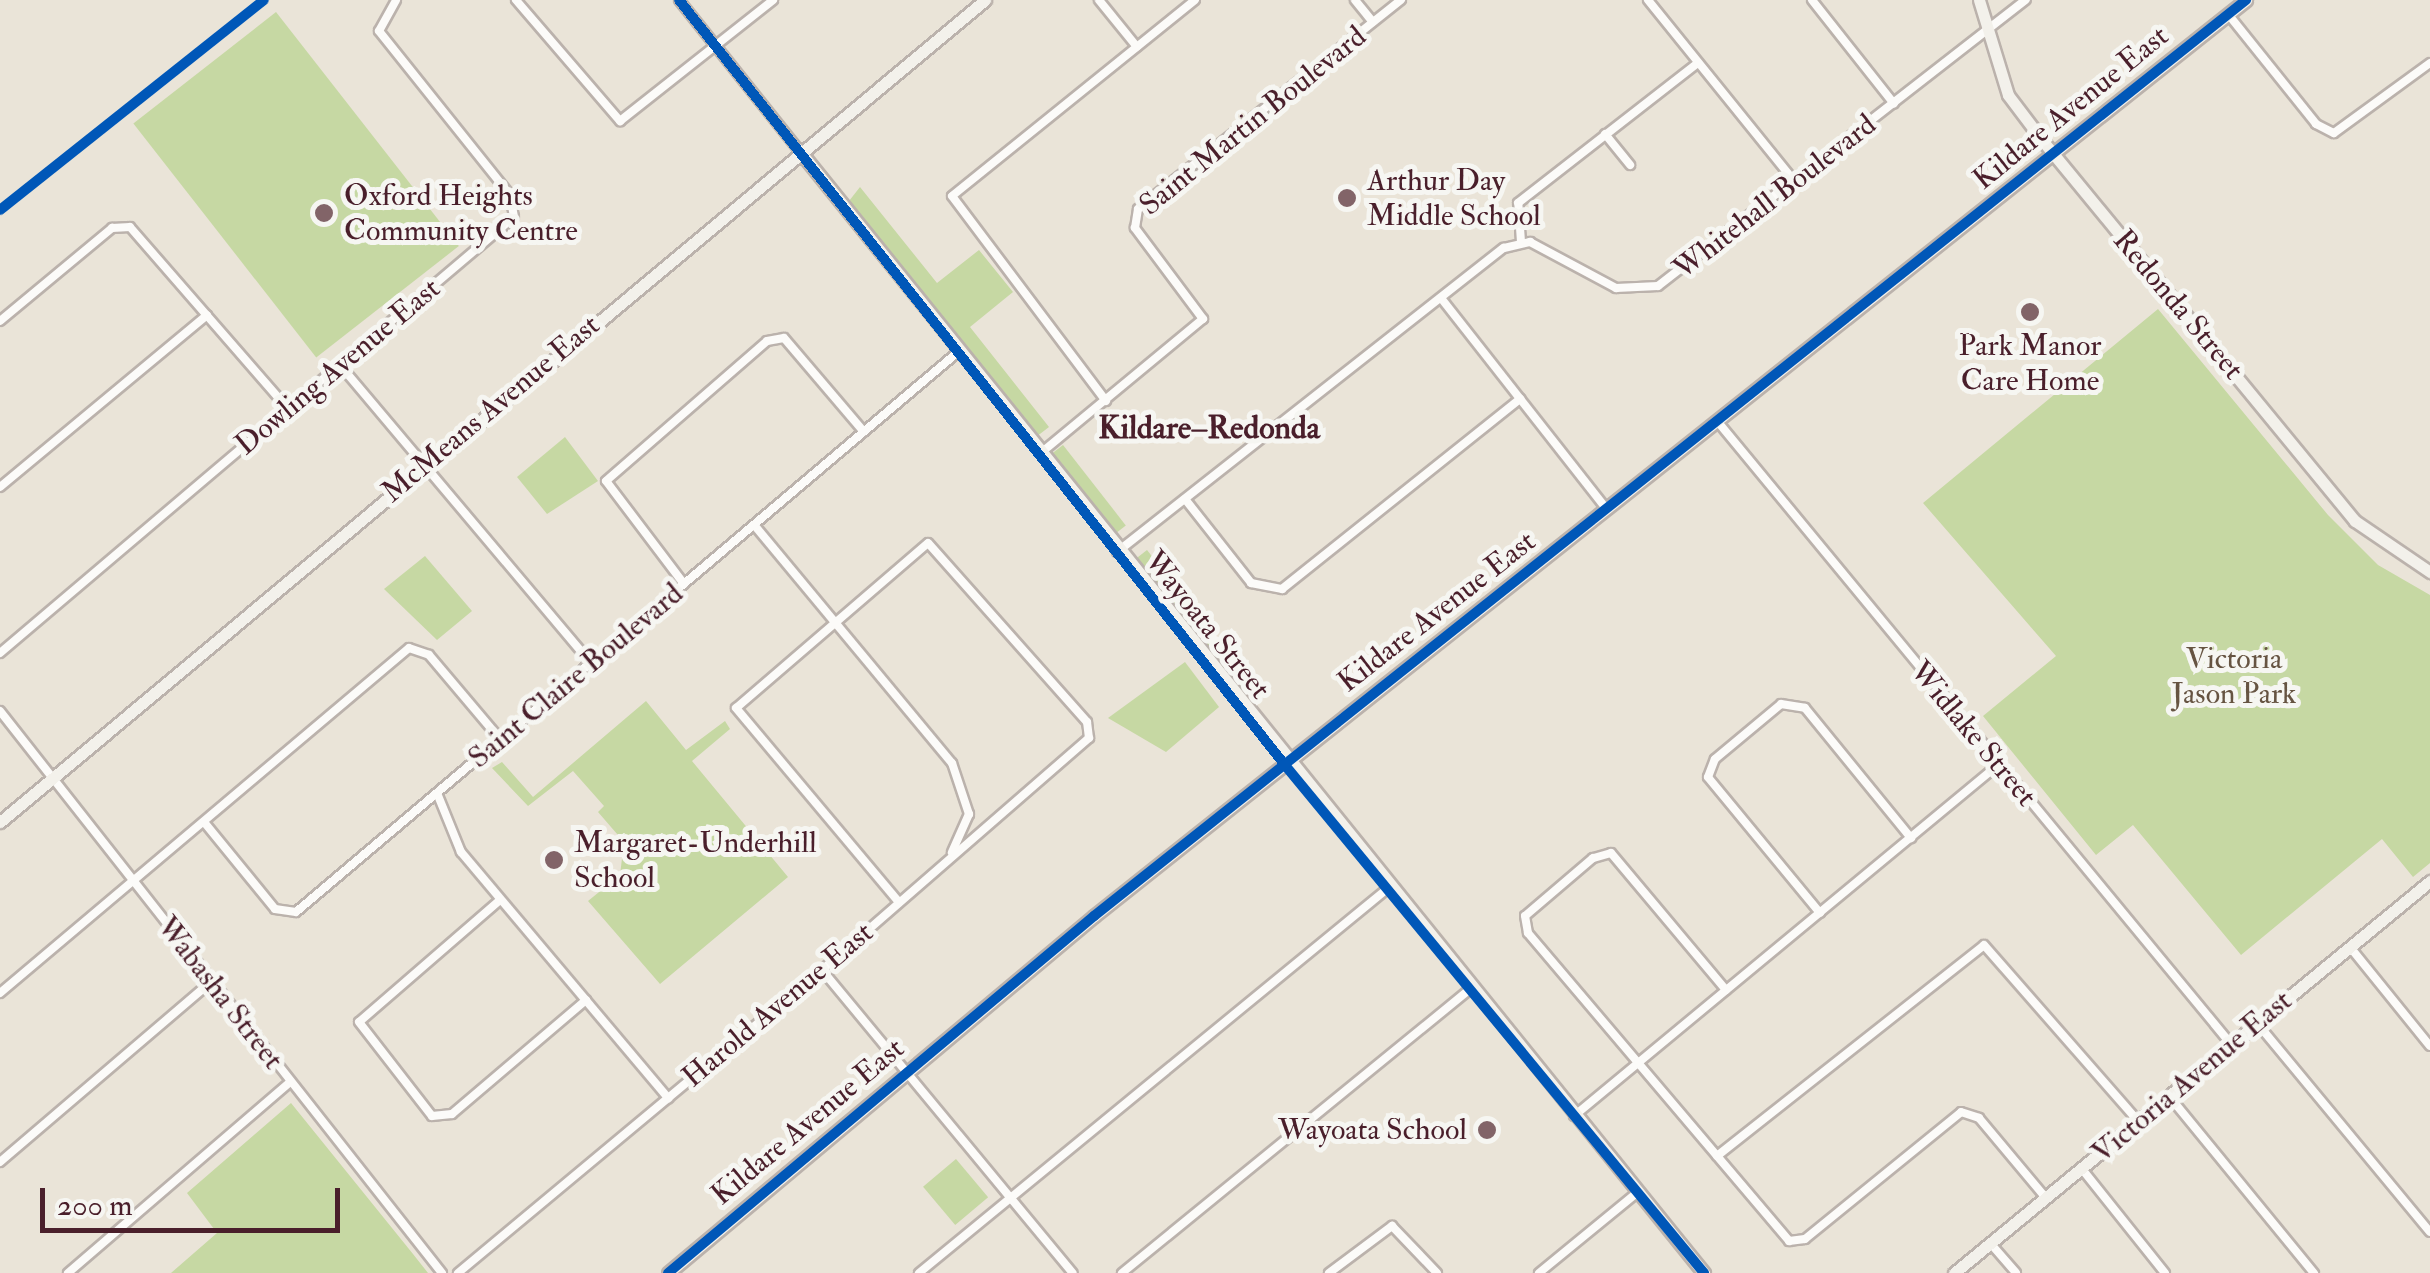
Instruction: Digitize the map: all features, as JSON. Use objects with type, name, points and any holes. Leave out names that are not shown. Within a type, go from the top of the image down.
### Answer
[{"type":"street","name":"Dowling Avenue East","points":[[0,653],[514,217],[510,195],[379,31],[396,0]]},
{"type":"street","points":[[516,0],[614,120],[629,118],[774,0]]},
{"type":"street","name":"Wayoata Street","points":[[680,0],[1284,764],[1704,1273]]},
{"type":"street","name":"McMeans Avenue East","points":[[0,822],[798,149],[986,0]]},
{"type":"street","points":[[1099,0],[1137,46]]},
{"type":"street","points":[[1106,401],[952,196],[1195,0]]},
{"type":"street","points":[[1356,0],[1373,22]]},
{"type":"street","name":"Saint Martin Boulevard","points":[[1039,454],[1202,319],[1135,228],[1138,209],[1401,0]]},
{"type":"street","points":[[1648,0],[1795,182]]},
{"type":"street","points":[[1812,0],[1894,104]]},
{"type":"street","name":"Redonda Street","points":[[1978,0],[2008,95],[2054,154],[2355,520],[2430,572]]},
{"type":"street","name":"Whitehall Boulevard","points":[[1521,242],[1616,288],[1641,290],[1676,277],[2026,0]]},
{"type":"street","name":"Kildare Avenue East","points":[[668,1273],[907,1071],[1284,764],[2246,0]]},
{"type":"street","points":[[2228,14],[2334,133],[2430,62]]},
{"type":"street","points":[[1116,552],[1441,298],[1521,242],[1518,203],[1698,62]]},
{"type":"street","points":[[1606,134],[1630,165]]},
{"type":"street","points":[[0,321],[122,225],[288,409]]},
{"type":"street","points":[[1441,298],[1607,510]]},
{"type":"street","points":[[0,487],[207,315]]},
{"type":"street","points":[[684,584],[606,481],[753,353],[784,338],[864,432]]},
{"type":"street","name":"Saint Claire Boulevard","points":[[204,822],[284,914],[437,792],[958,352]]},
{"type":"street","points":[[340,365],[591,662]]},
{"type":"street","points":[[1185,499],[1250,583],[1282,589],[1520,399]]},
{"type":"street","name":"Widlake Street","points":[[1718,422],[2231,1044]]},
{"type":"street","points":[[755,526],[966,789],[970,814],[946,862]]},
{"type":"street","name":"Harold Avenue East","points":[[458,1273],[822,970],[1091,730],[938,547],[917,546],[832,618]]},
{"type":"street","points":[[832,618],[736,708],[899,902]]},
{"type":"street","points":[[0,993],[409,648],[429,655],[500,739]]},
{"type":"street","points":[[1820,913],[1708,776],[1715,759],[1782,704],[1805,708],[1911,838]]},
{"type":"street","name":"Wabasha Street","points":[[0,711],[442,1273]]},
{"type":"street","points":[[1574,1116],[1998,765]]},
{"type":"street","points":[[437,792],[461,852],[668,1098]]},
{"type":"street","points":[[1726,990],[1611,853],[1536,903],[1528,933],[1716,1156],[1796,1243],[1961,1112],[1979,1118],[2046,1198]]},
{"type":"street","name":"Victoria Avenue East","points":[[1954,1273],[2430,881]]},
{"type":"street","points":[[919,1273],[1386,889]]},
{"type":"street","points":[[500,900],[359,1022],[432,1116],[452,1114],[586,1000]]},
{"type":"street","points":[[1716,1156],[1984,945],[2139,1122]]},
{"type":"street","points":[[2350,947],[2430,1046]]},
{"type":"street","points":[[822,970],[1073,1273]]},
{"type":"street","points":[[0,1162],[211,982]]},
{"type":"street","points":[[1122,1273],[1470,989]]},
{"type":"street","points":[[2257,1023],[2430,1232]]},
{"type":"street","points":[[68,1273],[290,1082]]},
{"type":"street","points":[[2169,1096],[2314,1273]]},
{"type":"street","points":[[2082,1169],[2166,1273]]},
{"type":"street","points":[[1540,1273],[1638,1192]]},
{"type":"street","points":[[1329,1273],[1392,1226],[1438,1273]]},
{"type":"street","points":[[1992,1244],[2016,1273]]},
{"type":"green space","name":"Oxford Heights Community Centre","points":[[276,12],[459,246],[316,357],[133,123]]},
{"type":"green space","points":[[860,187],[937,283],[979,250],[1013,292],[970,327],[1049,427],[1036,437],[849,201]]},
{"type":"green space","name":"Victoria Jason Park","points":[[2158,309],[2328,515],[2378,565],[2430,595],[2430,863],[2413,877],[2382,839],[2241,955],[2133,825],[2096,855],[1983,716],[2056,656],[1923,503]]},
{"type":"green space","points":[[565,437],[598,481],[547,514],[517,477]]},
{"type":"green space","points":[[1063,445],[1126,525],[1113,535],[1050,455]]},
{"type":"green space","points":[[1147,550],[1254,686],[1240,697],[1134,560]]},
{"type":"green space","points":[[425,556],[472,611],[437,640],[384,589]]},
{"type":"green space","points":[[1185,662],[1219,707],[1166,752],[1108,718]]},
{"type":"green space","points":[[646,701],[686,750],[725,721],[730,729],[692,761],[788,877],[660,984],[588,901],[620,875],[624,842],[598,812],[604,806],[573,771],[528,806],[492,768],[502,762],[533,797]]},
{"type":"green space","points":[[291,1103],[428,1273],[171,1273],[217,1233],[187,1193]]},
{"type":"green space","points":[[956,1159],[988,1197],[955,1225],[923,1187]]},
{"type":"cycle path","points":[[0,210],[264,0]]},
{"type":"cycle path","points":[[679,0],[1284,764],[1704,1273]]},
{"type":"cycle path","points":[[668,1273],[1094,916],[2246,0]]},
{"type":"place","name":"Arthur Day Middle School","points":[[1347,198]]},
{"type":"place","name":"Oxford Heights Community Centre","points":[[324,213]]},
{"type":"place","name":"Park Manor Care Home","points":[[2030,312]]},
{"type":"place","name":"Margaret-Underhill School","points":[[554,860]]},
{"type":"place","name":"Wayoata School","points":[[1487,1130]]},
{"type":"district","name":"Kildare–Redonda","points":[[1209,428]]}]
